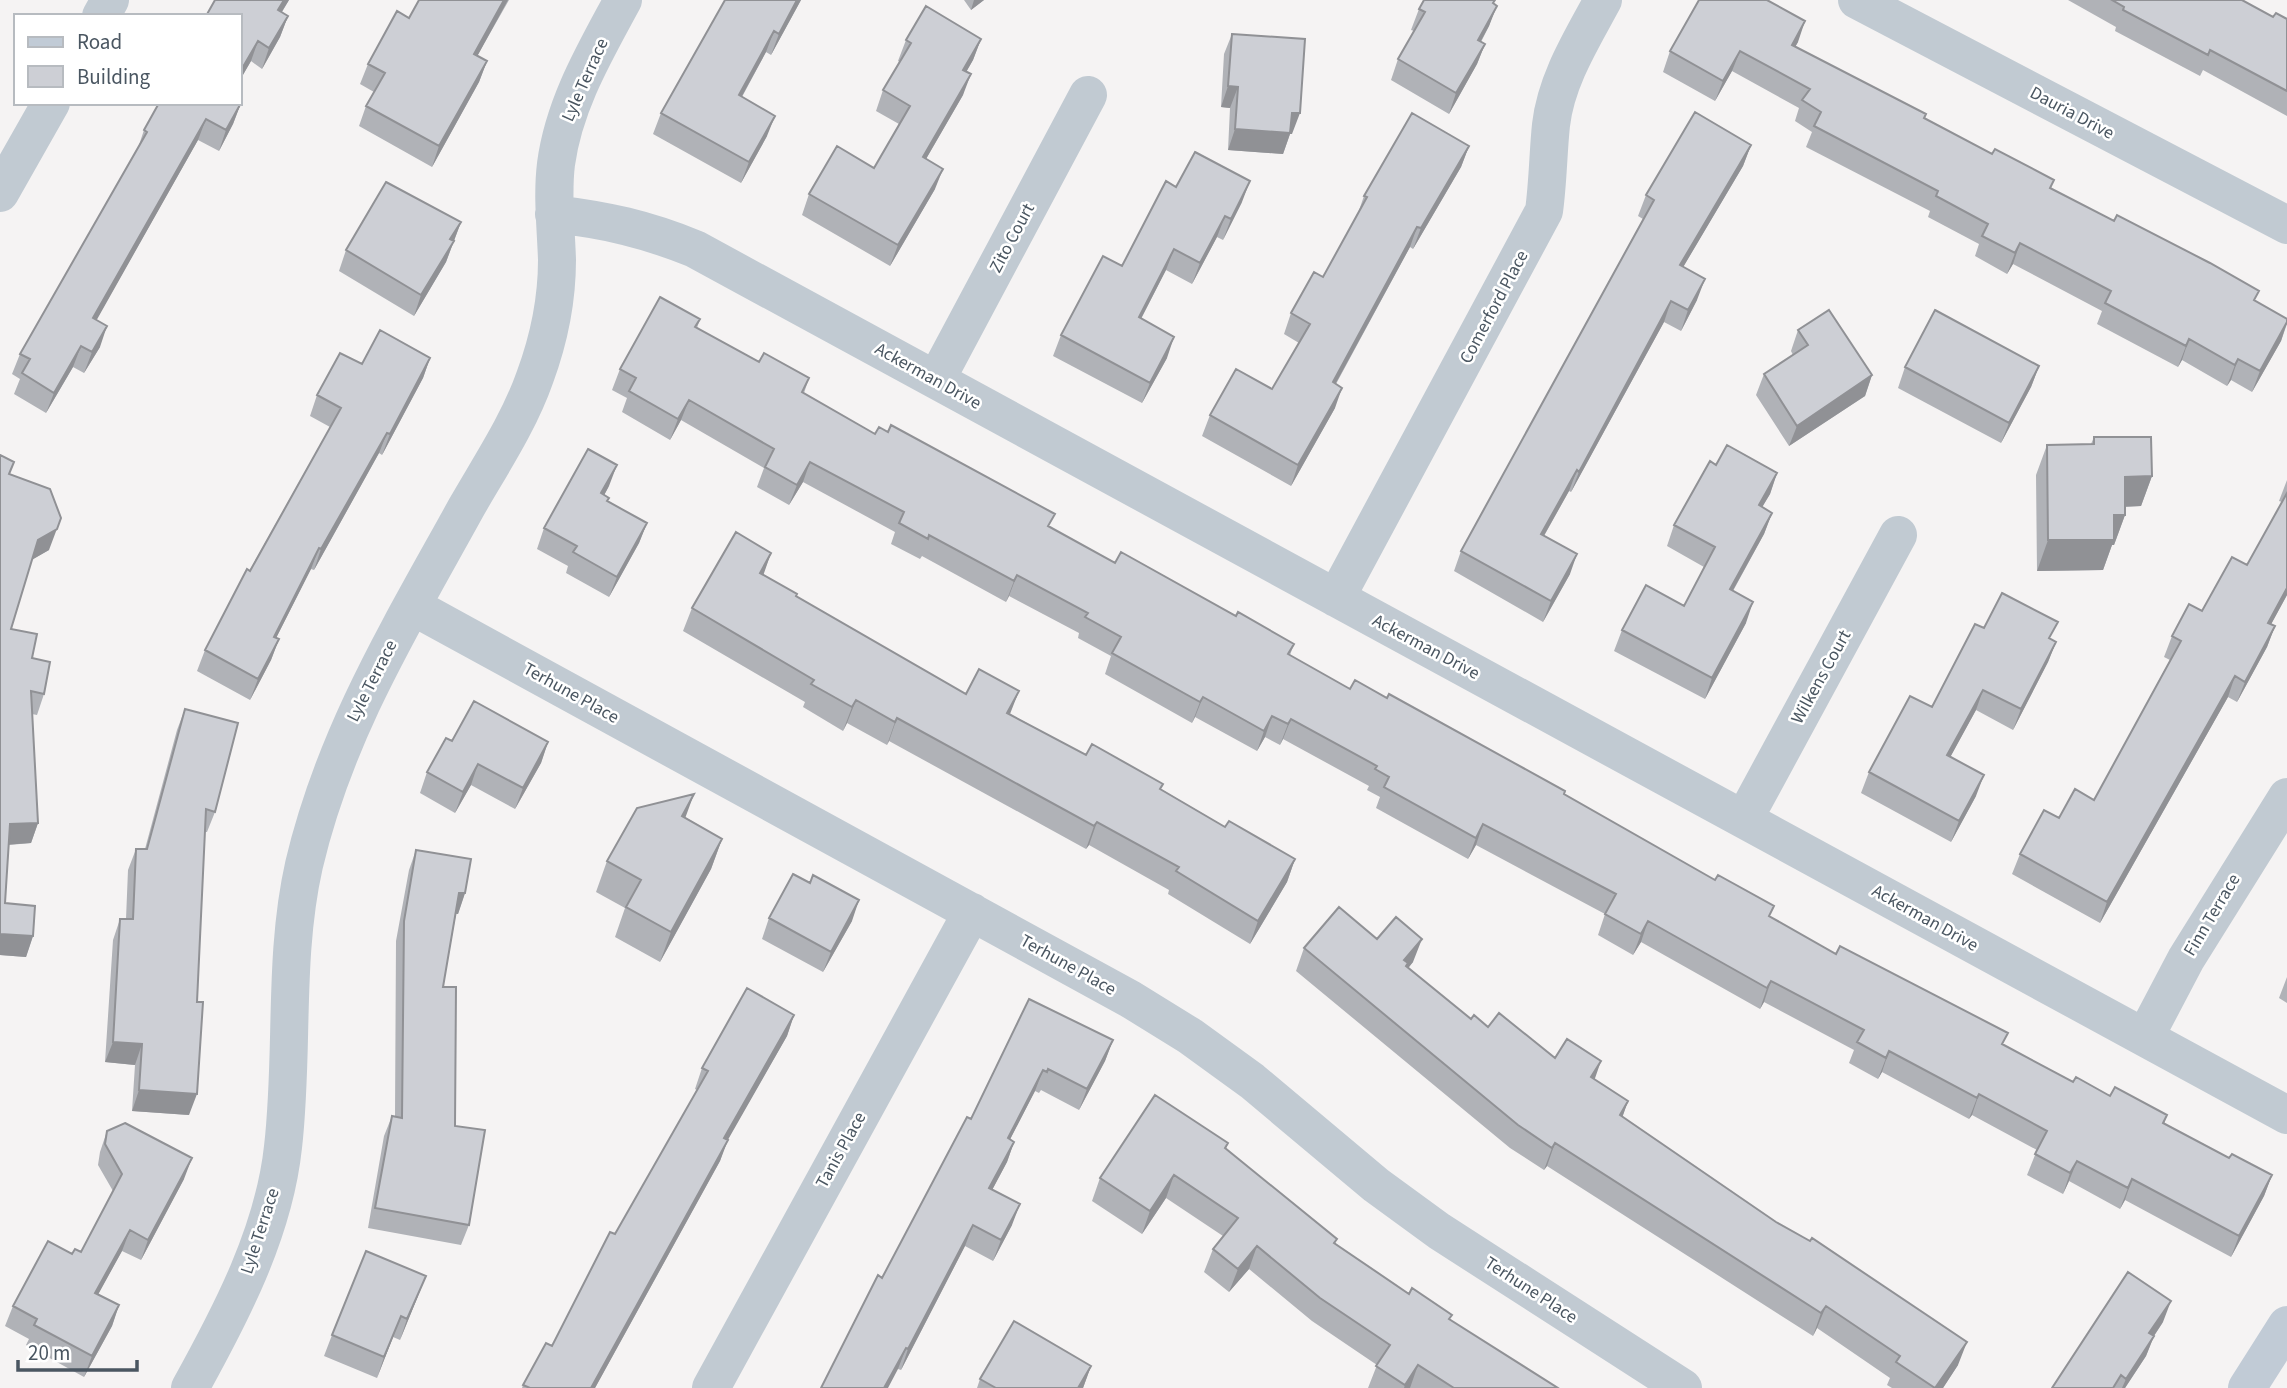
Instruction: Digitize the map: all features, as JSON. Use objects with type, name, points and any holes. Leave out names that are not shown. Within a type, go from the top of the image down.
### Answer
[{"type":"main road","points":[[2247,1388],[2287,1325]]},
{"type":"street","name":"Lyle Terrace","points":[[190,1388],[246,1278],[268,1215],[283,1149],[292,940],[304,868],[322,800],[344,738],[534,380],[555,301],[556,164],[566,118],[586,67],[623,0]]},
{"type":"street","name":"Comerford Place","points":[[1336,598],[1544,211],[1550,169],[1551,124],[1561,85],[1603,0]]},
{"type":"street","name":"Dauria Drive","points":[[1857,0],[2287,225]]},
{"type":"street","name":"Zito Court","points":[[936,380],[1088,95]]},
{"type":"street","points":[[0,193],[50,105]]},
{"type":"street","name":"Ackerman Drive","points":[[554,214],[602,219],[649,230],[695,249],[2287,1115]]},
{"type":"street","name":"Wilkens Court","points":[[1744,820],[1898,535]]},
{"type":"street","name":"Terhune Place","points":[[412,606],[972,912],[1190,1036],[1252,1082],[1376,1185],[1439,1231],[1683,1388]]},
{"type":"street","name":"Finn Terrace","points":[[2145,1037],[2186,959],[2287,797]]},
{"type":"street","name":"Tanis Place","points":[[711,1388],[972,912]]},
{"type":"building","points":[[215,0],[284,0],[278,10],[288,16],[269,48],[258,41],[242,69],[242,14],[207,14]]},
{"type":"building","points":[[419,0],[504,0],[474,54],[487,61],[439,146],[366,106],[385,73],[368,64],[397,11],[409,18]]},
{"type":"building","points":[[725,0],[797,0],[779,34],[774,31],[739,95],[775,116],[749,162],[661,113]]},
{"type":"building","points":[[1424,0],[1495,0],[1493,3],[1497,6],[1478,40],[1485,44],[1456,93],[1398,59],[1425,12],[1419,9]]},
{"type":"building","points":[[1699,0],[1767,0],[1805,21],[1792,45],[1926,114],[1924,118],[1992,154],[1995,149],[2054,180],[2050,188],[2114,221],[2117,215],[2259,291],[2254,300],[2287,319],[2260,371],[2238,359],[2235,365],[2189,339],[2186,346],[2105,303],[2111,291],[2020,243],[2015,253],[1982,236],[1988,224],[1936,196],[1938,191],[1814,126],[1821,112],[1802,100],[1810,89],[1740,51],[1723,81],[1670,51]]},
{"type":"building","points":[[2112,0],[2242,0],[2273,17],[2276,13],[2287,19],[2287,91],[2210,50],[2208,55],[2123,10],[2124,7]]},
{"type":"building","points":[[926,6],[981,39],[963,70],[971,74],[923,157],[943,169],[898,245],[809,194],[837,146],[874,168],[910,106],[883,90],[911,43],[906,40]]},
{"type":"building","points":[[1232,34],[1305,39],[1300,113],[1292,113],[1290,133],[1235,129],[1238,87],[1228,86]]},
{"type":"building","points":[[158,105],[240,105],[226,130],[206,119],[93,318],[107,326],[92,352],[81,346],[54,393],[22,373],[30,359],[20,354],[147,132],[144,130]]},
{"type":"building","points":[[1695,112],[1751,145],[1680,265],[1705,279],[1688,310],[1671,301],[1579,472],[1577,470],[1541,534],[1577,554],[1551,601],[1461,551],[1654,200],[1646,195]]},
{"type":"building","points":[[1412,113],[1469,146],[1421,228],[1417,227],[1333,382],[1342,388],[1298,465],[1210,415],[1236,369],[1272,389],[1310,324],[1291,313],[1314,272],[1323,277],[1367,197],[1364,196]]},
{"type":"building","points":[[1195,152],[1250,181],[1231,219],[1225,216],[1200,263],[1174,249],[1139,317],[1174,337],[1150,383],[1061,335],[1103,256],[1122,266],[1166,181],[1176,187]]},
{"type":"building","points":[[386,182],[461,222],[450,239],[454,241],[421,295],[346,250]]},
{"type":"building","points":[[660,297],[700,319],[695,327],[759,362],[764,353],[809,378],[802,392],[875,434],[879,427],[888,432],[891,425],[1055,514],[1048,526],[1115,563],[1121,552],[1236,616],[1238,612],[1294,644],[1288,654],[1350,689],[1355,680],[1387,698],[1389,694],[1565,791],[1564,794],[1715,880],[1718,875],[1774,906],[1769,916],[1836,954],[1840,946],[2008,1033],[2002,1044],[2073,1082],[2076,1077],[2110,1096],[2115,1087],[2167,1115],[2163,1123],[2229,1158],[2232,1154],[2272,1175],[2239,1236],[2132,1179],[2128,1188],[2077,1161],[2070,1173],[2035,1154],[2047,1131],[1979,1094],[1977,1098],[1889,1051],[1886,1058],[1857,1042],[1864,1030],[1771,981],[1767,988],[1648,921],[1641,934],[1605,914],[1616,894],[1483,824],[1476,838],[1384,787],[1389,777],[1375,769],[1377,766],[1291,719],[1288,724],[1272,716],[1264,731],[1203,697],[1200,702],[1112,653],[1121,637],[1085,617],[1088,613],[1017,575],[1014,581],[929,535],[928,539],[899,523],[904,512],[810,462],[797,485],[765,467],[774,449],[689,400],[678,419],[629,391],[636,378],[620,369]]},
{"type":"building","points":[[1829,310],[1872,375],[1797,426],[1764,374],[1808,345],[1798,330]]},
{"type":"building","points":[[1935,310],[2039,366],[2009,423],[1905,367]]},
{"type":"building","points":[[380,330],[430,358],[390,434],[387,433],[321,549],[319,548],[274,637],[279,639],[258,679],[205,650],[247,569],[250,571],[341,408],[317,395],[340,353],[362,364]]},
{"type":"building","points":[[2094,437],[2151,437],[2152,476],[2125,477],[2125,515],[2114,515],[2114,540],[2048,540],[2047,445],[2094,444]]},
{"type":"building","points":[[1727,445],[1777,473],[1759,505],[1772,513],[1730,589],[1753,602],[1712,678],[1622,630],[1646,585],[1684,606],[1715,547],[1674,525],[1710,461],[1716,465]]},
{"type":"building","points":[[588,449],[617,465],[601,493],[609,498],[607,501],[647,523],[617,577],[573,552],[577,546],[544,528]]},
{"type":"building","points":[[0,455],[14,462],[9,474],[50,489],[61,518],[57,529],[38,540],[11,629],[37,634],[32,658],[50,662],[44,694],[31,691],[38,823],[10,824],[5,903],[35,906],[33,936],[0,934]]},
{"type":"building","points":[[2287,493],[2287,588],[2268,623],[2275,626],[2245,682],[2235,676],[2107,902],[2020,854],[2044,810],[2059,818],[2075,789],[2094,800],[2181,641],[2172,636],[2189,604],[2202,611],[2232,557],[2247,565]]},
{"type":"building","points":[[736,532],[771,553],[760,573],[797,594],[796,596],[966,694],[979,669],[1019,691],[1007,713],[1086,755],[1092,744],[1163,784],[1160,789],[1225,827],[1229,821],[1295,859],[1258,921],[1176,871],[1179,867],[1097,822],[1094,826],[897,718],[895,722],[856,700],[852,707],[811,684],[814,680],[692,608]]},
{"type":"building","points":[[2002,593],[2058,622],[2049,638],[2056,642],[2021,709],[1983,690],[1947,755],[1984,775],[1959,821],[1869,772],[1910,696],[1932,707],[1975,624],[1984,628]]},
{"type":"building","points":[[474,701],[548,742],[523,788],[478,764],[463,792],[427,772],[446,738],[452,741]]},
{"type":"building","points":[[185,709],[238,723],[215,812],[206,809],[197,1002],[203,1002],[197,1094],[139,1090],[142,1044],[113,1042],[120,919],[133,919],[136,849],[147,849]]},
{"type":"building","points":[[694,794],[682,816],[722,839],[671,932],[626,907],[641,880],[607,861],[637,808]]},
{"type":"building","points":[[416,850],[471,859],[465,893],[459,893],[443,987],[456,987],[455,1126],[485,1130],[469,1225],[375,1208],[392,1116],[402,1118],[404,921]]},
{"type":"building","points":[[793,874],[810,883],[813,875],[859,900],[831,952],[769,918]]},
{"type":"building","points":[[1339,907],[1377,939],[1396,917],[1422,939],[1404,960],[1408,963],[1406,966],[1471,1019],[1474,1015],[1488,1027],[1499,1013],[1555,1058],[1567,1039],[1601,1061],[1591,1077],[1628,1101],[1620,1115],[1776,1222],[1810,1241],[1812,1238],[1967,1342],[1935,1388],[1896,1362],[1900,1356],[1826,1306],[1821,1313],[1555,1143],[1552,1148],[1518,1125],[1304,948]]},
{"type":"building","points":[[747,988],[794,1015],[724,1138],[728,1140],[591,1388],[530,1388],[523,1385],[546,1343],[552,1346],[610,1232],[615,1234],[708,1071],[702,1068]]},
{"type":"building","points":[[1029,999],[1113,1040],[1087,1089],[1048,1069],[1047,1072],[1043,1070],[1008,1138],[1014,1142],[989,1188],[1020,1204],[1001,1240],[973,1225],[908,1349],[906,1348],[884,1388],[821,1388],[878,1275],[882,1278],[967,1117],[971,1119]]},
{"type":"building","points":[[1155,1095],[1228,1143],[1225,1148],[1337,1239],[1334,1243],[1409,1294],[1412,1288],[1452,1315],[1449,1319],[1558,1388],[1454,1388],[1418,1365],[1405,1385],[1376,1366],[1390,1345],[1320,1298],[1257,1246],[1238,1269],[1213,1249],[1238,1218],[1174,1175],[1150,1211],[1100,1178]]},
{"type":"building","points":[[125,1123],[192,1158],[148,1240],[130,1230],[95,1293],[119,1305],[92,1356],[34,1325],[37,1319],[13,1306],[48,1241],[72,1254],[75,1249],[81,1252],[122,1174],[105,1144],[107,1131]]},
{"type":"building","points":[[366,1251],[426,1276],[407,1319],[401,1316],[384,1357],[332,1335]]},
{"type":"building","points":[[2128,1272],[2171,1301],[2149,1333],[2154,1336],[2126,1379],[2121,1375],[2113,1388],[2052,1388]]},
{"type":"building","points":[[1014,1321],[1091,1366],[1078,1388],[996,1388],[980,1379]]}]
